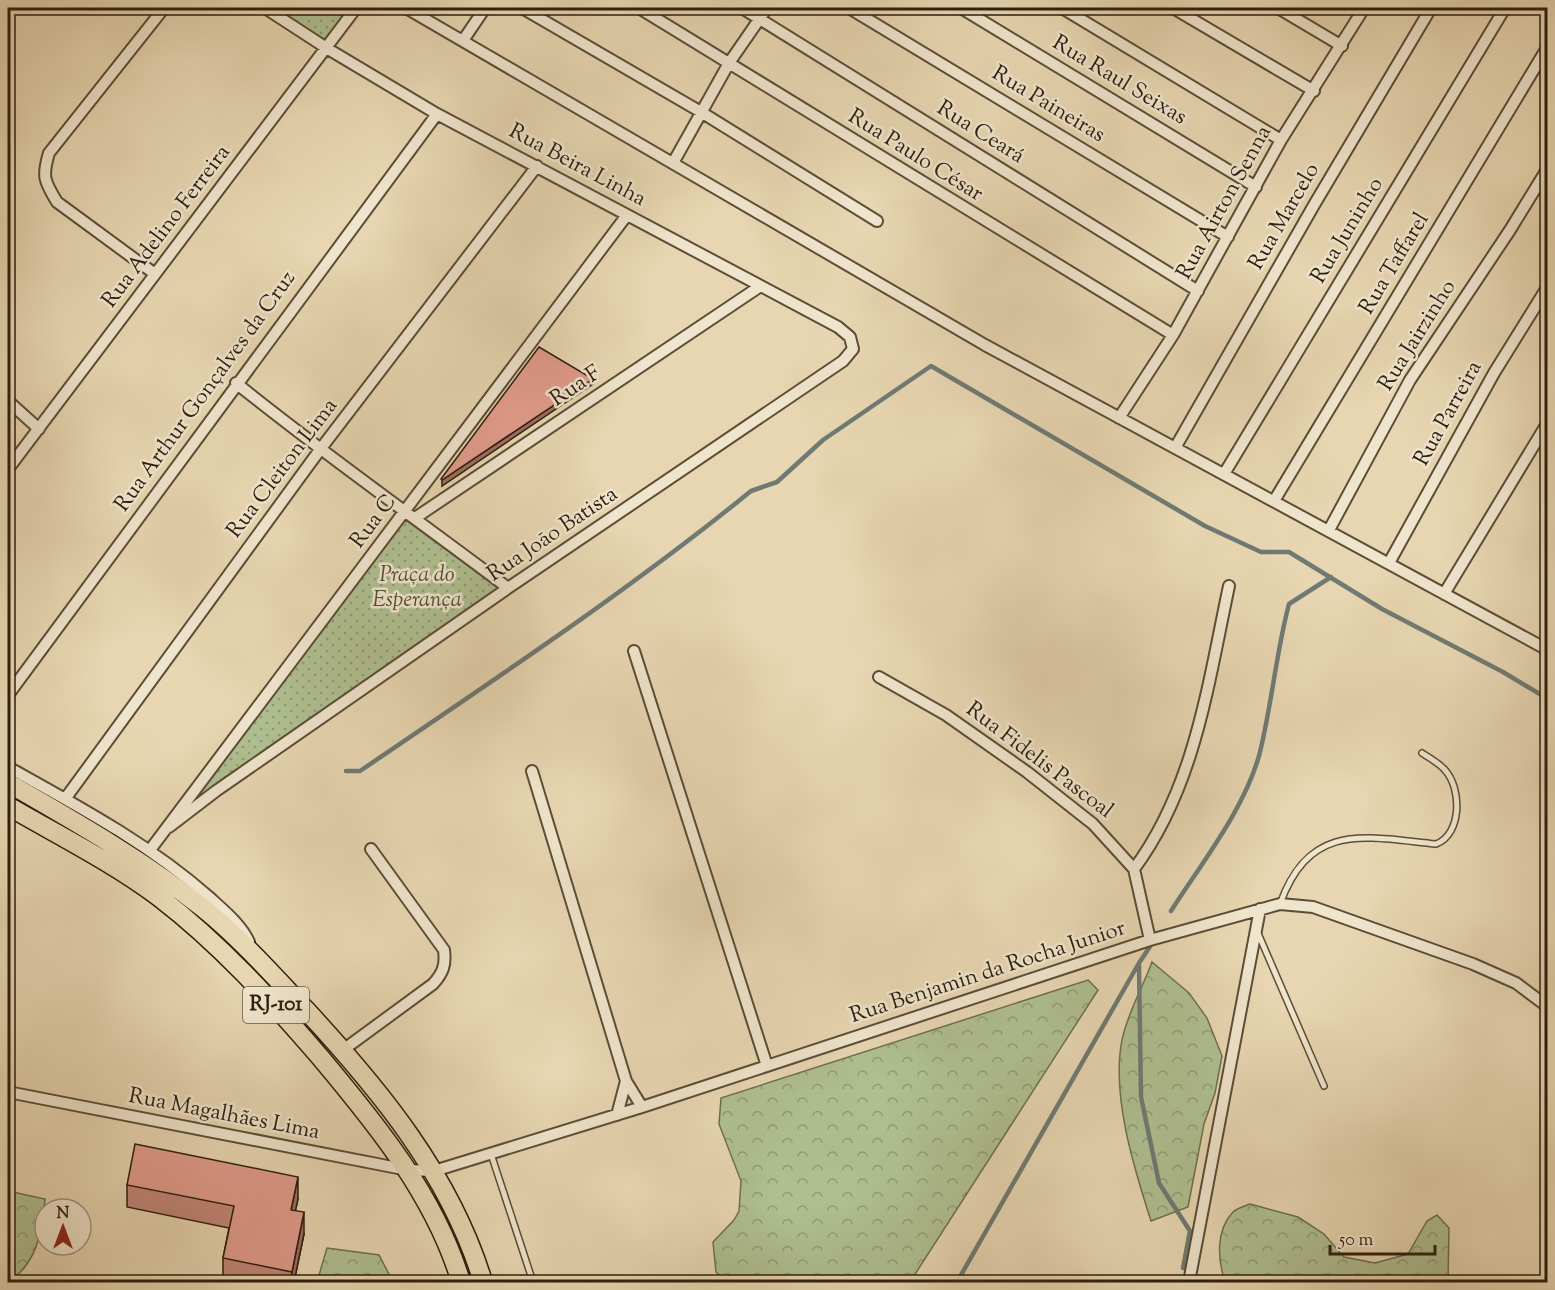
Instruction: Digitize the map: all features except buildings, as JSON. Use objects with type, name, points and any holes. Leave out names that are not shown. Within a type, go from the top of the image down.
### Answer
[{"type":"main road","name":"RJ-101","points":[[8,783],[134,860],[202,908],[254,953],[343,1050],[405,1125],[434,1171],[465,1235],[483,1282]]},
{"type":"main road","name":"RJ-101","points":[[8,806],[158,897],[224,953],[277,1007],[336,1077],[408,1170],[434,1217],[461,1282]]},
{"type":"street","points":[[155,274],[57,201],[47,186],[44,172],[50,153],[164,8]]},
{"type":"street","name":"Rua Beira Linha","points":[[265,8],[328,49],[438,114],[759,287],[838,327],[850,337],[853,349],[843,362]]},
{"type":"street","name":"Rua Adelino Ferreira","points":[[8,469],[357,8]]},
{"type":"street","points":[[406,8],[464,39],[985,345],[1548,650]]},
{"type":"street","points":[[464,39],[485,8]]},
{"type":"street","points":[[522,8],[701,112],[876,221]]},
{"type":"street","name":"Rua Paulo César","points":[[639,8],[1173,335]]},
{"type":"street","name":"Rua Ceará","points":[[742,8],[1198,291]]},
{"type":"street","points":[[673,163],[729,63],[767,8]]},
{"type":"street","name":"Rua Paineiras","points":[[849,8],[1228,237]]},
{"type":"street","name":"Rua Raul Seixas","points":[[961,8],[1256,187]]},
{"type":"street","points":[[1062,8],[1281,140]]},
{"type":"street","points":[[1173,8],[1314,91]]},
{"type":"street","points":[[1278,8],[1342,46]]},
{"type":"street","name":"Rua Airton Senna","points":[[1119,418],[1173,335],[1281,140],[1314,91],[1364,8]]},
{"type":"street","name":"Rua Marcelo","points":[[1175,448],[1431,8]]},
{"type":"street","name":"Rua Juninho","points":[[1224,474],[1505,8]]},
{"type":"street","name":"Rua Taffarel","points":[[1274,501],[1548,46]]},
{"type":"street","name":"Rua Arthur Gonçalves da Cruz","points":[[8,695],[236,383],[438,114]]},
{"type":"street","name":"Rua Cleiton Lima","points":[[65,799],[320,451],[537,166]]},
{"type":"street","name":"Rua Jairzinho","points":[[1329,530],[1410,380],[1510,230],[1548,168]]},
{"type":"street","name":"Rua C","points":[[150,850],[411,515],[627,215]]},
{"type":"street","name":"Rua Parreira","points":[[1389,563],[1494,373],[1548,286]]},
{"type":"street","name":"Rua F","points":[[411,515],[759,287]]},
{"type":"street","name":"Rua Joāo Batista","points":[[169,827],[216,790],[508,588],[843,362]]},
{"type":"street","points":[[236,383],[320,451],[411,515],[508,588]]},
{"type":"street","points":[[8,401],[39,429]]},
{"type":"street","points":[[1444,594],[1548,422]]},
{"type":"street","points":[[1134,869],[1167,818],[1186,769],[1200,723],[1229,586]]},
{"type":"street","points":[[634,651],[767,1066]]},
{"type":"street","name":"Rua Fidelis Pascoal","points":[[879,677],[946,716],[1062,798],[1100,831],[1134,869],[1150,940]]},
{"type":"street","points":[[8,767],[150,850],[218,905],[238,926],[254,953]]},
{"type":"street","points":[[532,771],[626,1081],[642,1107]]},
{"type":"street","points":[[343,1050],[433,984],[442,974],[446,962],[444,950],[371,849]]},
{"type":"street","name":"Rua Benjamin da Rocha Junior","points":[[434,1171],[642,1107],[1150,940],[1280,904],[1313,907],[1473,964],[1516,983],[1548,1007]]},
{"type":"street","points":[[1189,1282],[1260,909]]},
{"type":"street","points":[[617,1115],[626,1081]]},
{"type":"street","name":"Rua Magalhães Lima","points":[[8,1092],[408,1170],[434,1171]]},
{"type":"lane","points":[[1280,904],[1285,890],[1309,856],[1339,839],[1361,836],[1436,844],[1443,841],[1455,822],[1454,787],[1445,770],[1422,753]]},
{"type":"lane","points":[[1257,929],[1324,1086]]},
{"type":"lane","points":[[492,1154],[533,1282]]},
{"type":"green space","points":[[271,8],[352,8],[328,43]]},
{"type":"green space","name":"Praça do Esperança","points":[[407,517],[506,590],[181,811]]},
{"type":"green space","points":[[1152,962],[1189,993],[1207,1018],[1222,1056],[1215,1093],[1204,1124],[1188,1207],[1151,1221],[1126,1131],[1119,1061],[1128,1020]]},
{"type":"green space","points":[[1088,980],[1098,990],[910,1282],[727,1282],[716,1272],[713,1242],[734,1220],[739,1211],[741,1181],[719,1124],[721,1098]]},
{"type":"green space","points":[[8,1191],[36,1197],[33,1197],[33,1253],[18,1275],[8,1282]]},
{"type":"green space","points":[[1250,1204],[1298,1217],[1324,1234],[1344,1257],[1375,1263],[1408,1254],[1427,1221],[1437,1215],[1449,1228],[1448,1282],[1225,1282],[1220,1255],[1223,1228],[1233,1212]]},
{"type":"green space","points":[[327,1248],[379,1255],[393,1282],[317,1282]]},
{"type":"waterway","points":[[346,771],[360,771],[509,669],[656,565],[751,491],[777,482],[823,440],[931,366],[1205,526],[1261,552],[1289,552],[1382,609],[1503,672],[1548,699]]},
{"type":"waterway","points":[[1171,911],[1234,814],[1253,773],[1264,734],[1289,604],[1331,577]]},
{"type":"waterway","points":[[957,1282],[1153,942]]},
{"type":"waterway","points":[[1139,965],[1141,1097],[1159,1183],[1190,1231],[1183,1268]]}]
